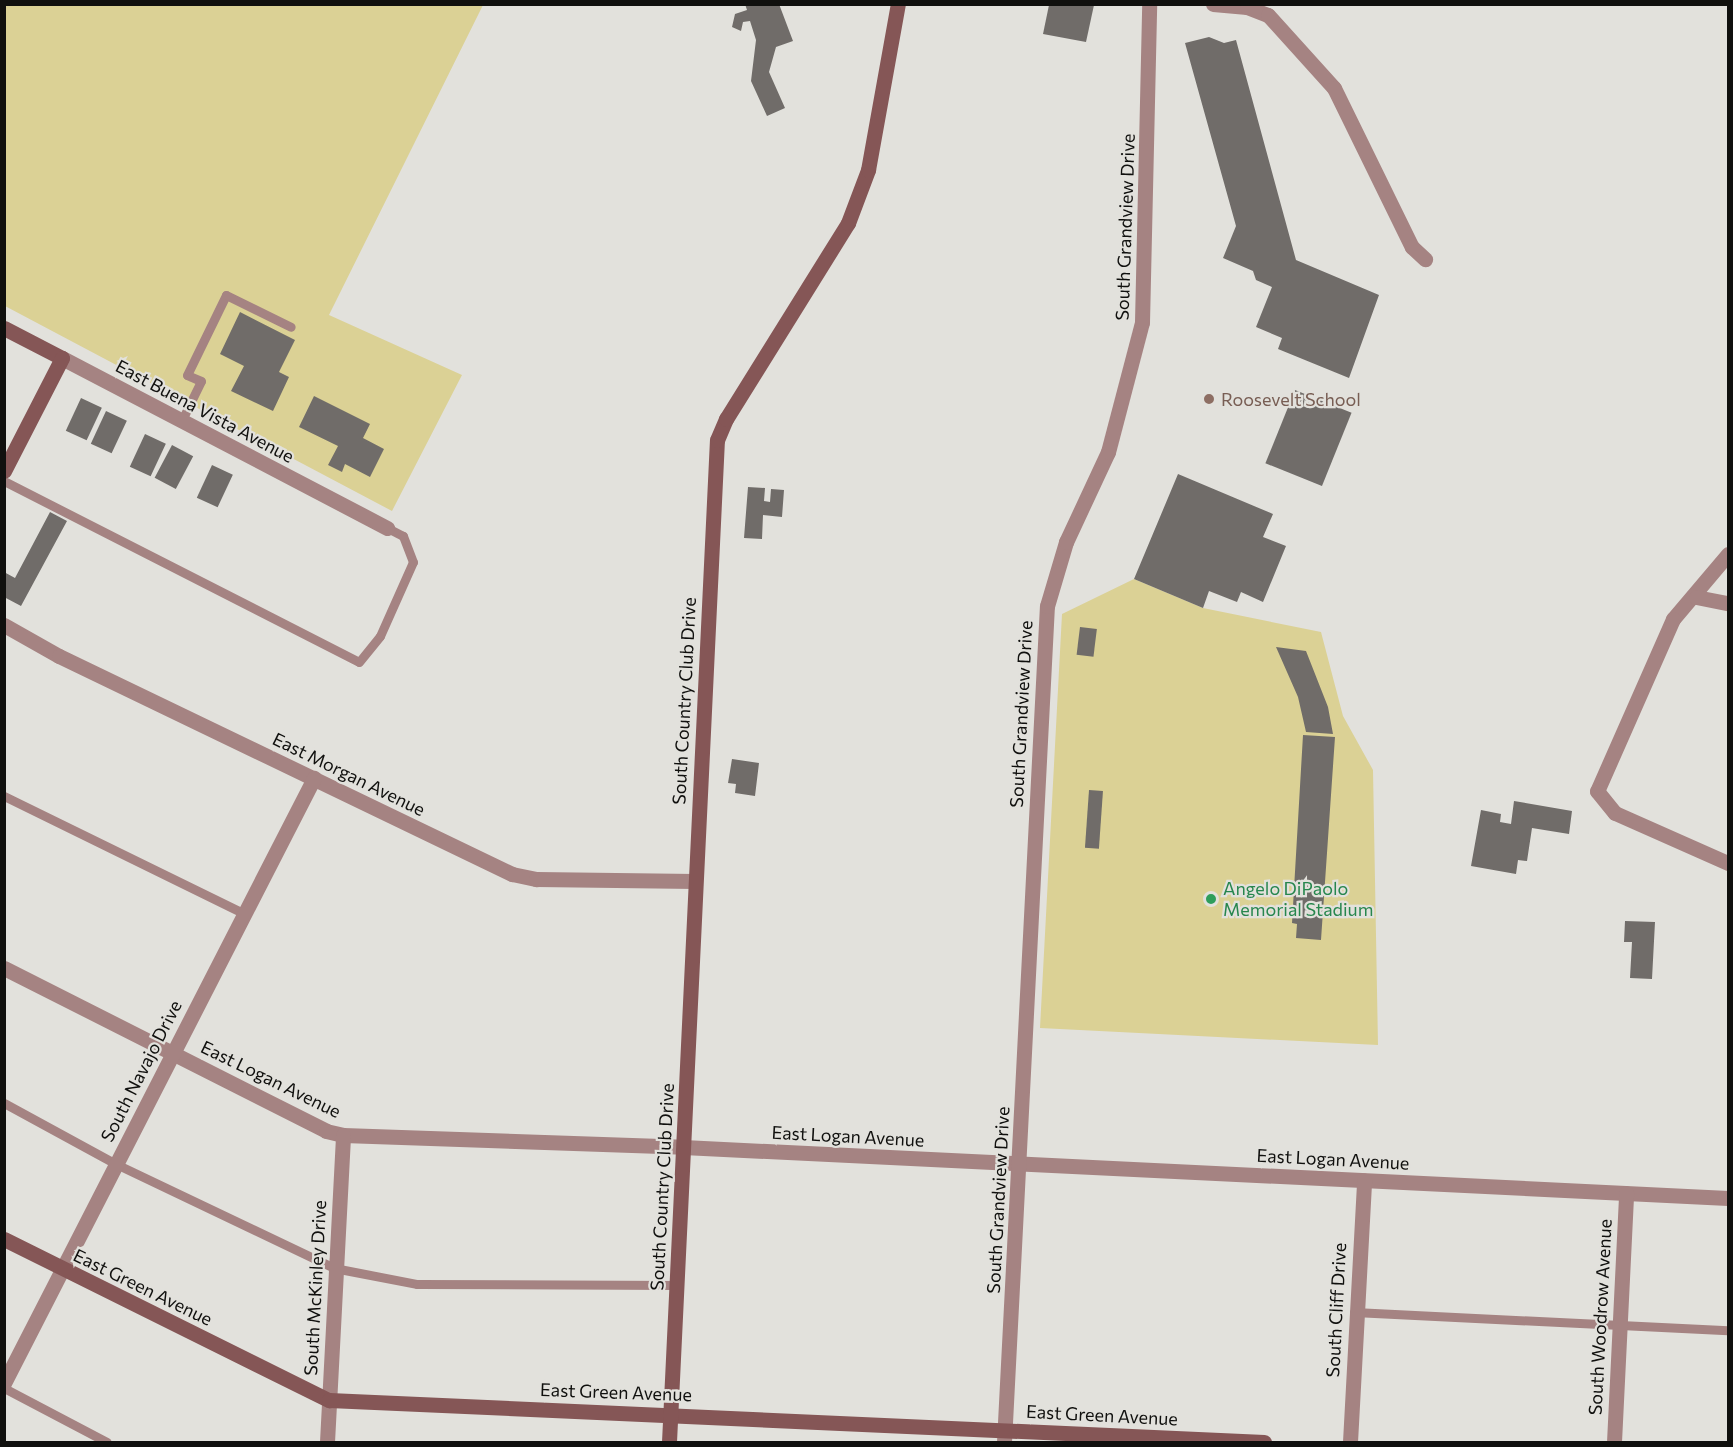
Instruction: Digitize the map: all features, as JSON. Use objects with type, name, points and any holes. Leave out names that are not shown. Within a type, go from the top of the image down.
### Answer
[{"type":"main road","name":"South Country Club Drive","points":[[669,1443],[717,440],[726,420],[848,223],[868,170],[898,4]]},
{"type":"main road","name":"East Buena Vista Avenue","points":[[4,328],[62,358]]},
{"type":"main road","points":[[4,471],[62,358]]},
{"type":"main road","name":"East Green Avenue","points":[[4,1239],[329,1400],[670,1414],[1005,1436],[1264,1443]]},
{"type":"street","name":"South Grandview Drive","points":[[1005,1436],[1020,1163],[1040,676],[1047,606],[1066,542],[1108,452],[1142,322],[1149,4]]},
{"type":"street","points":[[1213,4],[1246,7],[1269,15],[1334,88],[1412,247],[1425,259]]},
{"type":"street","name":"East Buena Vista Avenue","points":[[62,358],[387,528]]},
{"type":"street","points":[[1728,554],[1696,597],[1673,620],[1597,791],[1615,813],[1728,863]]},
{"type":"street","points":[[1696,597],[1728,603]]},
{"type":"street","name":"East Morgan Avenue","points":[[4,625],[59,656],[512,874],[536,879],[695,881]]},
{"type":"street","name":"South Navajo Drive","points":[[4,1383],[64,1269],[171,1052],[314,778]]},
{"type":"street","name":"East Logan Avenue","points":[[4,968],[326,1131],[343,1135],[683,1147],[1728,1198]]},
{"type":"street","name":"South McKinley Drive","points":[[327,1443],[334,1268],[343,1135]]},
{"type":"street","name":"South Cliff Drive","points":[[1350,1443],[1354,1312],[1364,1180]]},
{"type":"street","name":"South Woodrow Avenue","points":[[1614,1443],[1626,1192]]},
{"type":"lane","points":[[182,420],[201,381],[187,375],[226,295],[291,327]]},
{"type":"lane","points":[[4,481],[359,662],[380,636],[413,562],[403,536],[387,528]]},
{"type":"lane","points":[[4,796],[245,914]]},
{"type":"lane","points":[[4,1103],[116,1164],[334,1268],[417,1284],[676,1285]]},
{"type":"lane","points":[[1354,1312],[1728,1330]]},
{"type":"lane","points":[[4,1388],[107,1443]]},
{"type":"shaded area","points":[[4,5],[483,5],[329,315],[462,375],[392,511],[5,306]]},
{"type":"shaded area","name":"Angelo DiPaolo Memorial Stadium","points":[[1134,579],[1203,608],[1321,632],[1343,716],[1373,770],[1378,1045],[1040,1028],[1062,614]]},
{"type":"building","points":[[745,4],[779,4],[793,41],[776,47],[769,72],[785,108],[767,116],[751,81],[756,40],[750,21],[743,22],[741,31],[732,27],[735,14],[747,10]]},
{"type":"building","points":[[1049,5],[1094,5],[1086,42],[1043,34]]},
{"type":"building","points":[[1209,37],[1224,43],[1236,40],[1296,260],[1379,295],[1349,378],[1278,349],[1282,338],[1256,327],[1272,287],[1256,280],[1253,271],[1223,258],[1236,226],[1185,43]]},
{"type":"building","points":[[240,312],[295,340],[279,372],[289,377],[273,411],[231,391],[244,366],[220,354]]},
{"type":"building","points":[[1295,390],[1352,413],[1322,486],[1265,463]]},
{"type":"building","points":[[314,396],[370,424],[363,438],[384,449],[370,477],[345,464],[342,472],[328,465],[338,446],[299,427]]},
{"type":"building","points":[[81,398],[102,408],[87,440],[66,431]]},
{"type":"building","points":[[106,411],[127,421],[112,453],[91,444]]},
{"type":"building","points":[[145,434],[166,444],[151,476],[130,467]]},
{"type":"building","points":[[172,445],[193,456],[176,489],[155,478]]},
{"type":"building","points":[[212,465],[233,475],[218,507],[197,498]]},
{"type":"building","points":[[1178,474],[1273,514],[1263,537],[1286,546],[1263,602],[1241,592],[1237,602],[1209,591],[1203,608],[1134,579]]},
{"type":"building","points":[[748,487],[765,488],[764,501],[770,502],[771,489],[784,490],[782,517],[763,515],[762,539],[744,538]]},
{"type":"building","points":[[50,512],[67,521],[21,606],[4,597],[4,572],[15,578]]},
{"type":"building","points":[[1080,627],[1097,629],[1093,657],[1077,655]]},
{"type":"building","points":[[1276,647],[1306,651],[1328,707],[1333,734],[1306,732],[1298,697]]},
{"type":"building","points":[[1303,735],[1335,737],[1321,940],[1296,938],[1297,924],[1292,923]]},
{"type":"building","points":[[732,759],[759,763],[755,796],[735,793],[736,784],[728,783]]},
{"type":"building","points":[[1089,790],[1103,791],[1099,849],[1085,848]]},
{"type":"building","points":[[1514,801],[1572,811],[1569,834],[1532,828],[1527,861],[1518,860],[1516,874],[1471,866],[1481,810],[1501,814],[1500,822],[1511,824]]},
{"type":"building","points":[[1625,921],[1655,922],[1652,979],[1630,978],[1632,942],[1624,942]]},
{"type":"place","name":"Roosevelt School","points":[[1209,399]]},
{"type":"place","name":"Angelo DiPaolo Memorial Stadium","points":[[1211,899]]}]
